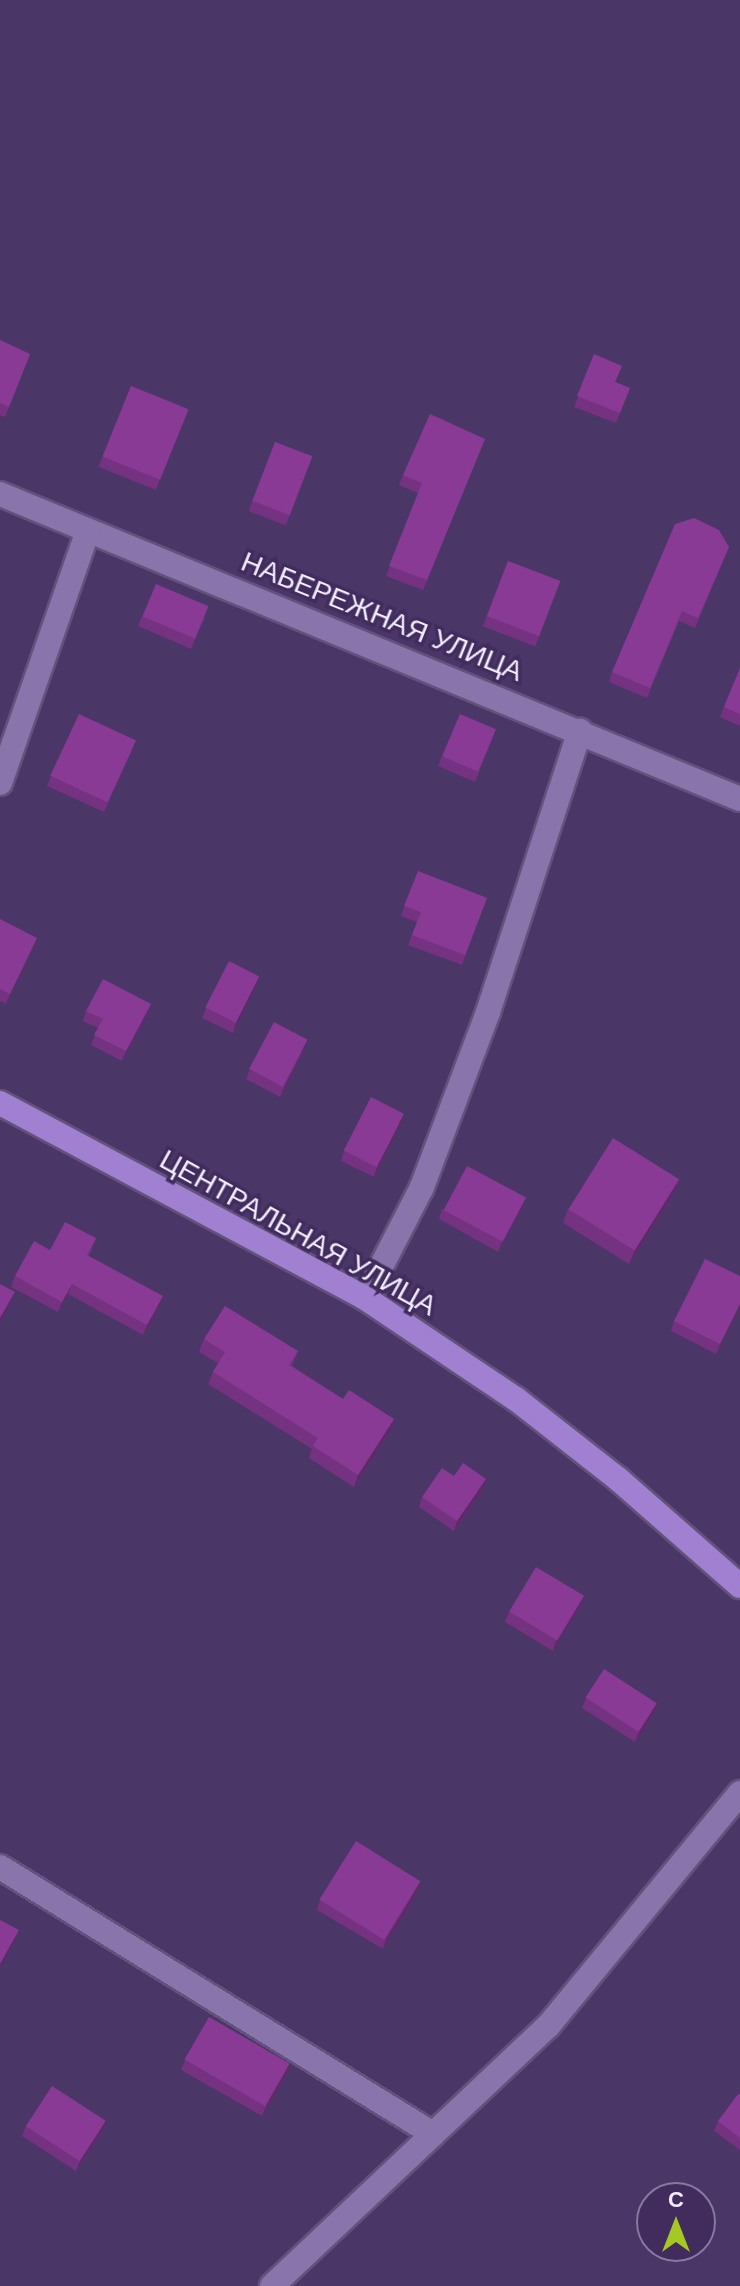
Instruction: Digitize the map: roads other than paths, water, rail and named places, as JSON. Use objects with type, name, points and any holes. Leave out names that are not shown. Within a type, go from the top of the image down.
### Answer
[{"type":"main road","name":"ЦЕНТРАЛЬНАЯ УЛИЦА","points":[[0,1103],[365,1298],[516,1399],[618,1479],[740,1586]]},
{"type":"street","name":"НАБЕРЕЖНАЯ УЛИЦА","points":[[0,494],[740,799]]},
{"type":"street","points":[[0,783],[88,531]]},
{"type":"street","points":[[365,1298],[422,1187],[461,1085],[580,731]]},
{"type":"street","points":[[272,2286],[548,2026],[740,1793]]},
{"type":"street","points":[[0,1867],[433,2134]]}]
